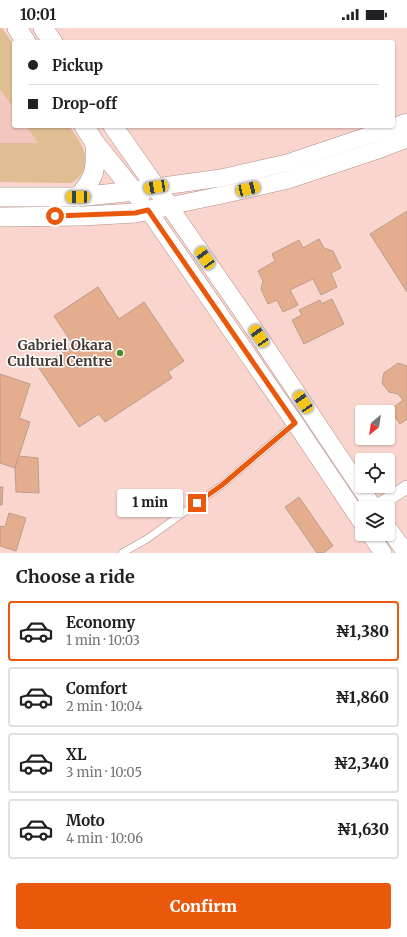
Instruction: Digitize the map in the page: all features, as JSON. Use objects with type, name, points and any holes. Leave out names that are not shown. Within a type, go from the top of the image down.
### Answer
[{"type":"main road","points":[[17,28],[25,40]]},
{"type":"main road","points":[[43,28],[52,40]]},
{"type":"main road","points":[[85,128],[95,143],[148,210]]},
{"type":"main road","points":[[0,217],[83,216],[135,213],[169,206],[114,128]]},
{"type":"main road","points":[[78,197],[94,176],[96,160],[95,143]]},
{"type":"main road","points":[[0,197],[78,197],[156,187]]},
{"type":"street","points":[[395,126],[407,122]]},
{"type":"street","points":[[156,187],[221,178],[287,163],[390,128]]},
{"type":"street","points":[[369,501],[250,323],[169,206],[288,180],[407,139]]},
{"type":"street","points":[[148,210],[355,509]]},
{"type":"street","points":[[385,501],[407,487]]},
{"type":"street","points":[[395,538],[406,553]]},
{"type":"street","points":[[375,541],[383,553]]},
{"type":"lane","points":[[122,553],[147,539],[222,485],[295,423]]},
{"type":"shaded area","points":[[0,28],[2,28],[12,42],[12,106],[0,89]]},
{"type":"shaded area","points":[[0,89],[12,106],[12,128],[27,128],[38,143],[0,143]]},
{"type":"shaded area","points":[[27,128],[70,128],[84,150],[86,164],[84,171],[72,183],[0,182],[0,143],[38,143]]},
{"type":"building","points":[[407,211],[407,292],[370,234]]},
{"type":"building","points":[[319,239],[324,248],[333,251],[341,268],[331,273],[337,287],[321,295],[313,279],[290,290],[298,305],[283,312],[277,300],[268,304],[261,289],[263,281],[258,271],[275,261],[272,254],[299,240],[303,248]]},
{"type":"building","name":"Gabriel Okara Cultural Centre","points":[[98,287],[119,319],[144,302],[184,361],[168,372],[172,378],[105,422],[99,414],[79,427],[39,368],[74,346],[54,316]]},
{"type":"building","points":[[332,299],[344,324],[304,344],[292,320],[302,315],[299,310],[320,300],[321,304]]},
{"type":"building","points":[[398,363],[407,366],[407,419],[400,424],[395,417],[395,406],[403,400],[398,394],[389,392],[382,383],[384,373]]},
{"type":"building","points":[[0,374],[30,384],[19,418],[30,422],[15,468],[0,463]]},
{"type":"building","points":[[19,456],[38,458],[39,493],[16,492],[15,468]]},
{"type":"building","points":[[0,487],[3,487],[2,505],[0,505]]},
{"type":"building","points":[[299,497],[333,546],[323,553],[317,553],[285,507]]},
{"type":"building","points":[[9,513],[26,518],[16,551],[0,546],[0,526],[5,527]]},
{"type":"place","name":"Gabriel Okara Cultural Centre","points":[[120,353]]},
{"type":"route","points":[[55,216],[135,213],[148,210],[295,423],[222,485],[197,503]]}]
